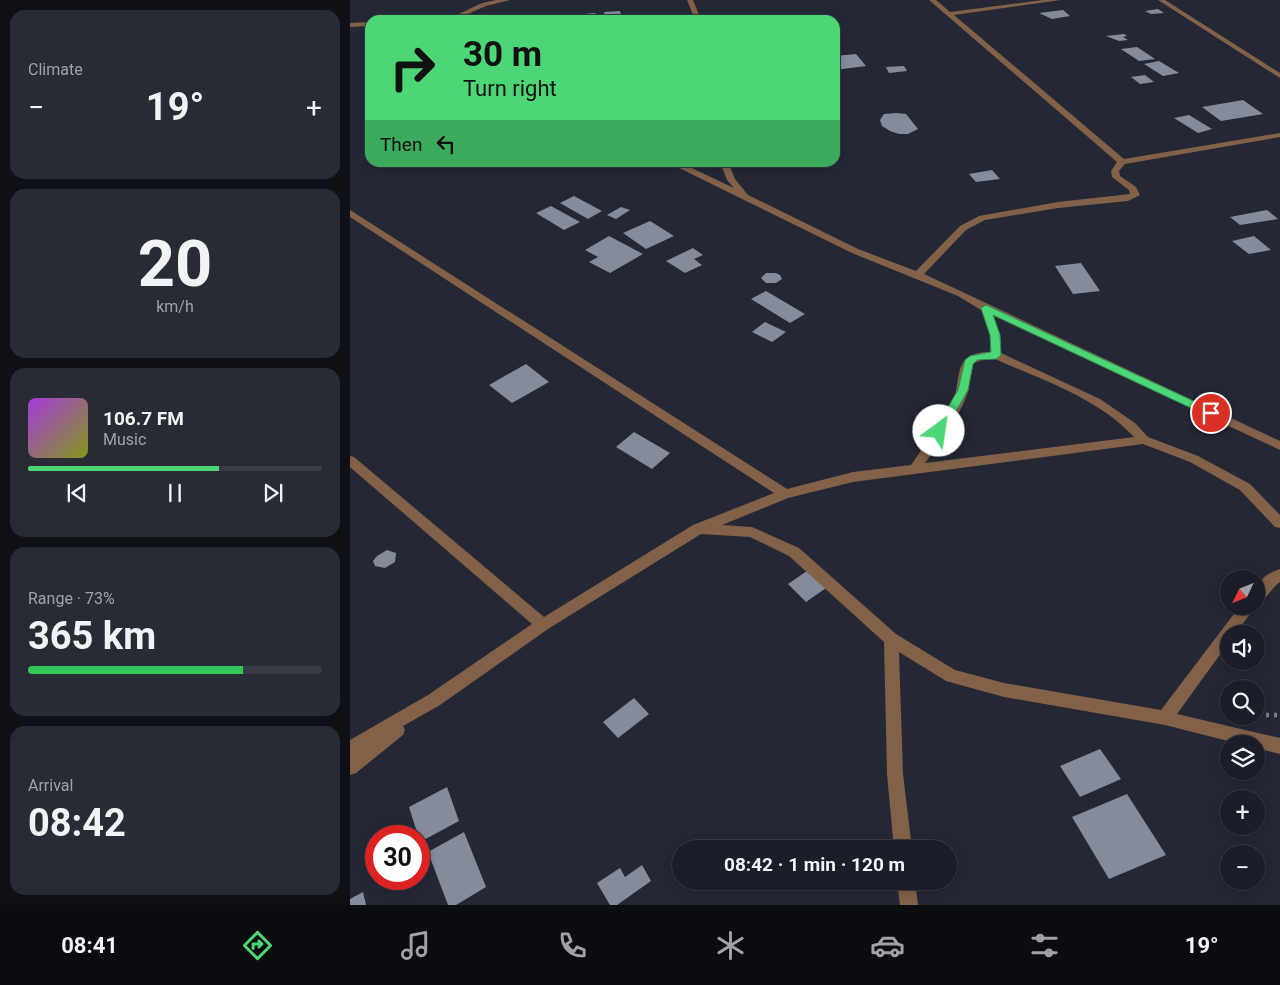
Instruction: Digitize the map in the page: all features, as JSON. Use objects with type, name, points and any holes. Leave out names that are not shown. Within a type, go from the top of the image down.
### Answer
[{"type":"street","points":[[460,15],[484,4],[507,0]]},
{"type":"street","points":[[690,0],[695,15]]},
{"type":"street","points":[[932,0],[1122,162]]},
{"type":"street","points":[[947,14],[1058,0]]},
{"type":"street","points":[[1161,0],[1280,76]]},
{"type":"street","points":[[350,24],[365,24]]},
{"type":"street","points":[[918,274],[963,228],[982,218],[1058,206],[1128,198],[1135,194],[1133,189],[1116,178],[1115,171],[1122,162],[1280,135]]},
{"type":"street","points":[[681,167],[854,251],[918,274],[962,294],[986,308],[1280,446]]},
{"type":"street","points":[[726,167],[731,180],[747,198]]},
{"type":"street","points":[[350,213],[785,494]]},
{"type":"street","points":[[986,308],[995,335],[996,355]]},
{"type":"street","points":[[914,470],[948,418],[963,390],[968,363],[974,358],[982,356],[996,355],[1103,405],[1134,427],[1144,440]]},
{"type":"street","points":[[350,766],[434,700],[543,625],[698,529],[785,494],[853,477],[1144,440],[1194,459],[1245,487],[1280,523]]},
{"type":"street","points":[[350,460],[543,625]]},
{"type":"street","points":[[698,529],[752,532],[794,552],[892,639],[951,676],[1004,690],[1165,718],[1280,746]]},
{"type":"street","points":[[1265,587],[1270,581],[1280,575]]},
{"type":"street","points":[[1165,718],[1224,637],[1242,615]]},
{"type":"street","points":[[892,639],[895,774],[902,840]]},
{"type":"street","points":[[350,749],[434,700]]},
{"type":"street","points":[[907,890],[909,905]]},
{"type":"path","points":[[1265,715],[1280,715]]},
{"type":"building","points":[[1158,9],[1164,13],[1151,14],[1145,11]]},
{"type":"building","points":[[1063,10],[1070,16],[1052,19],[1039,13]]},
{"type":"building","points":[[620,11],[621,15],[605,15],[604,12]]},
{"type":"building","points":[[595,13],[596,15],[574,15]]},
{"type":"building","points":[[1124,34],[1127,36],[1123,37],[1128,40],[1119,41],[1106,36]]},
{"type":"building","points":[[1137,47],[1155,59],[1139,61],[1121,49]]},
{"type":"building","points":[[856,54],[866,66],[840,69],[840,56]]},
{"type":"building","points":[[1159,61],[1179,73],[1163,76],[1144,64]]},
{"type":"building","points":[[904,66],[907,71],[889,73],[886,67]]},
{"type":"building","points":[[1145,75],[1154,82],[1140,84],[1131,77]]},
{"type":"building","points":[[1243,100],[1263,114],[1221,121],[1202,107]]},
{"type":"building","points":[[884,114],[906,114],[918,129],[908,134],[899,134],[882,126],[880,120]]},
{"type":"building","points":[[1189,115],[1212,129],[1198,133],[1174,118]]},
{"type":"building","points":[[992,170],[1000,179],[976,182],[969,174]]},
{"type":"building","points":[[574,196],[602,211],[588,219],[560,203]]},
{"type":"building","points":[[551,206],[580,222],[564,230],[536,213]]},
{"type":"building","points":[[621,207],[630,210],[616,219],[607,215]]},
{"type":"building","points":[[1267,210],[1278,219],[1240,225],[1230,217]]},
{"type":"building","points":[[650,221],[674,236],[646,249],[623,233]]},
{"type":"building","points":[[609,236],[643,254],[610,273],[589,262],[598,257],[585,250]]},
{"type":"building","points":[[1254,236],[1271,250],[1249,254],[1232,241]]},
{"type":"building","points":[[693,248],[703,255],[694,259],[702,265],[685,273],[666,261]]},
{"type":"building","points":[[1081,263],[1100,291],[1073,294],[1055,266]]},
{"type":"building","points":[[766,273],[776,273],[782,279],[776,283],[766,283],[761,278]]},
{"type":"building","points":[[766,291],[805,314],[790,323],[751,299]]},
{"type":"building","points":[[765,322],[786,332],[772,342],[752,332]]},
{"type":"building","points":[[526,364],[549,382],[512,403],[489,385]]},
{"type":"building","points":[[634,432],[670,453],[652,469],[616,447]]},
{"type":"building","points":[[387,550],[396,553],[395,562],[385,568],[375,566],[373,561]]},
{"type":"building","points":[[807,571],[826,588],[806,602],[788,584]]},
{"type":"building","points":[[634,698],[649,714],[618,738],[603,722]]},
{"type":"building","points":[[1100,749],[1121,779],[1080,797],[1060,766]]},
{"type":"building","points":[[447,787],[459,821],[430,837],[430,825],[415,825],[409,807]]},
{"type":"building","points":[[1127,794],[1166,855],[1109,879],[1072,817]]},
{"type":"building","points":[[464,832],[486,887],[456,905],[448,905],[430,857],[430,851]]},
{"type":"building","points":[[642,865],[651,881],[617,905],[610,905],[597,883],[620,868],[625,877]]},
{"type":"building","points":[[363,892],[366,905],[350,905],[350,899]]},
{"type":"route","points":[[939,431],[963,390],[968,363],[974,358],[996,355],[995,335],[986,308],[1211,413]]}]
